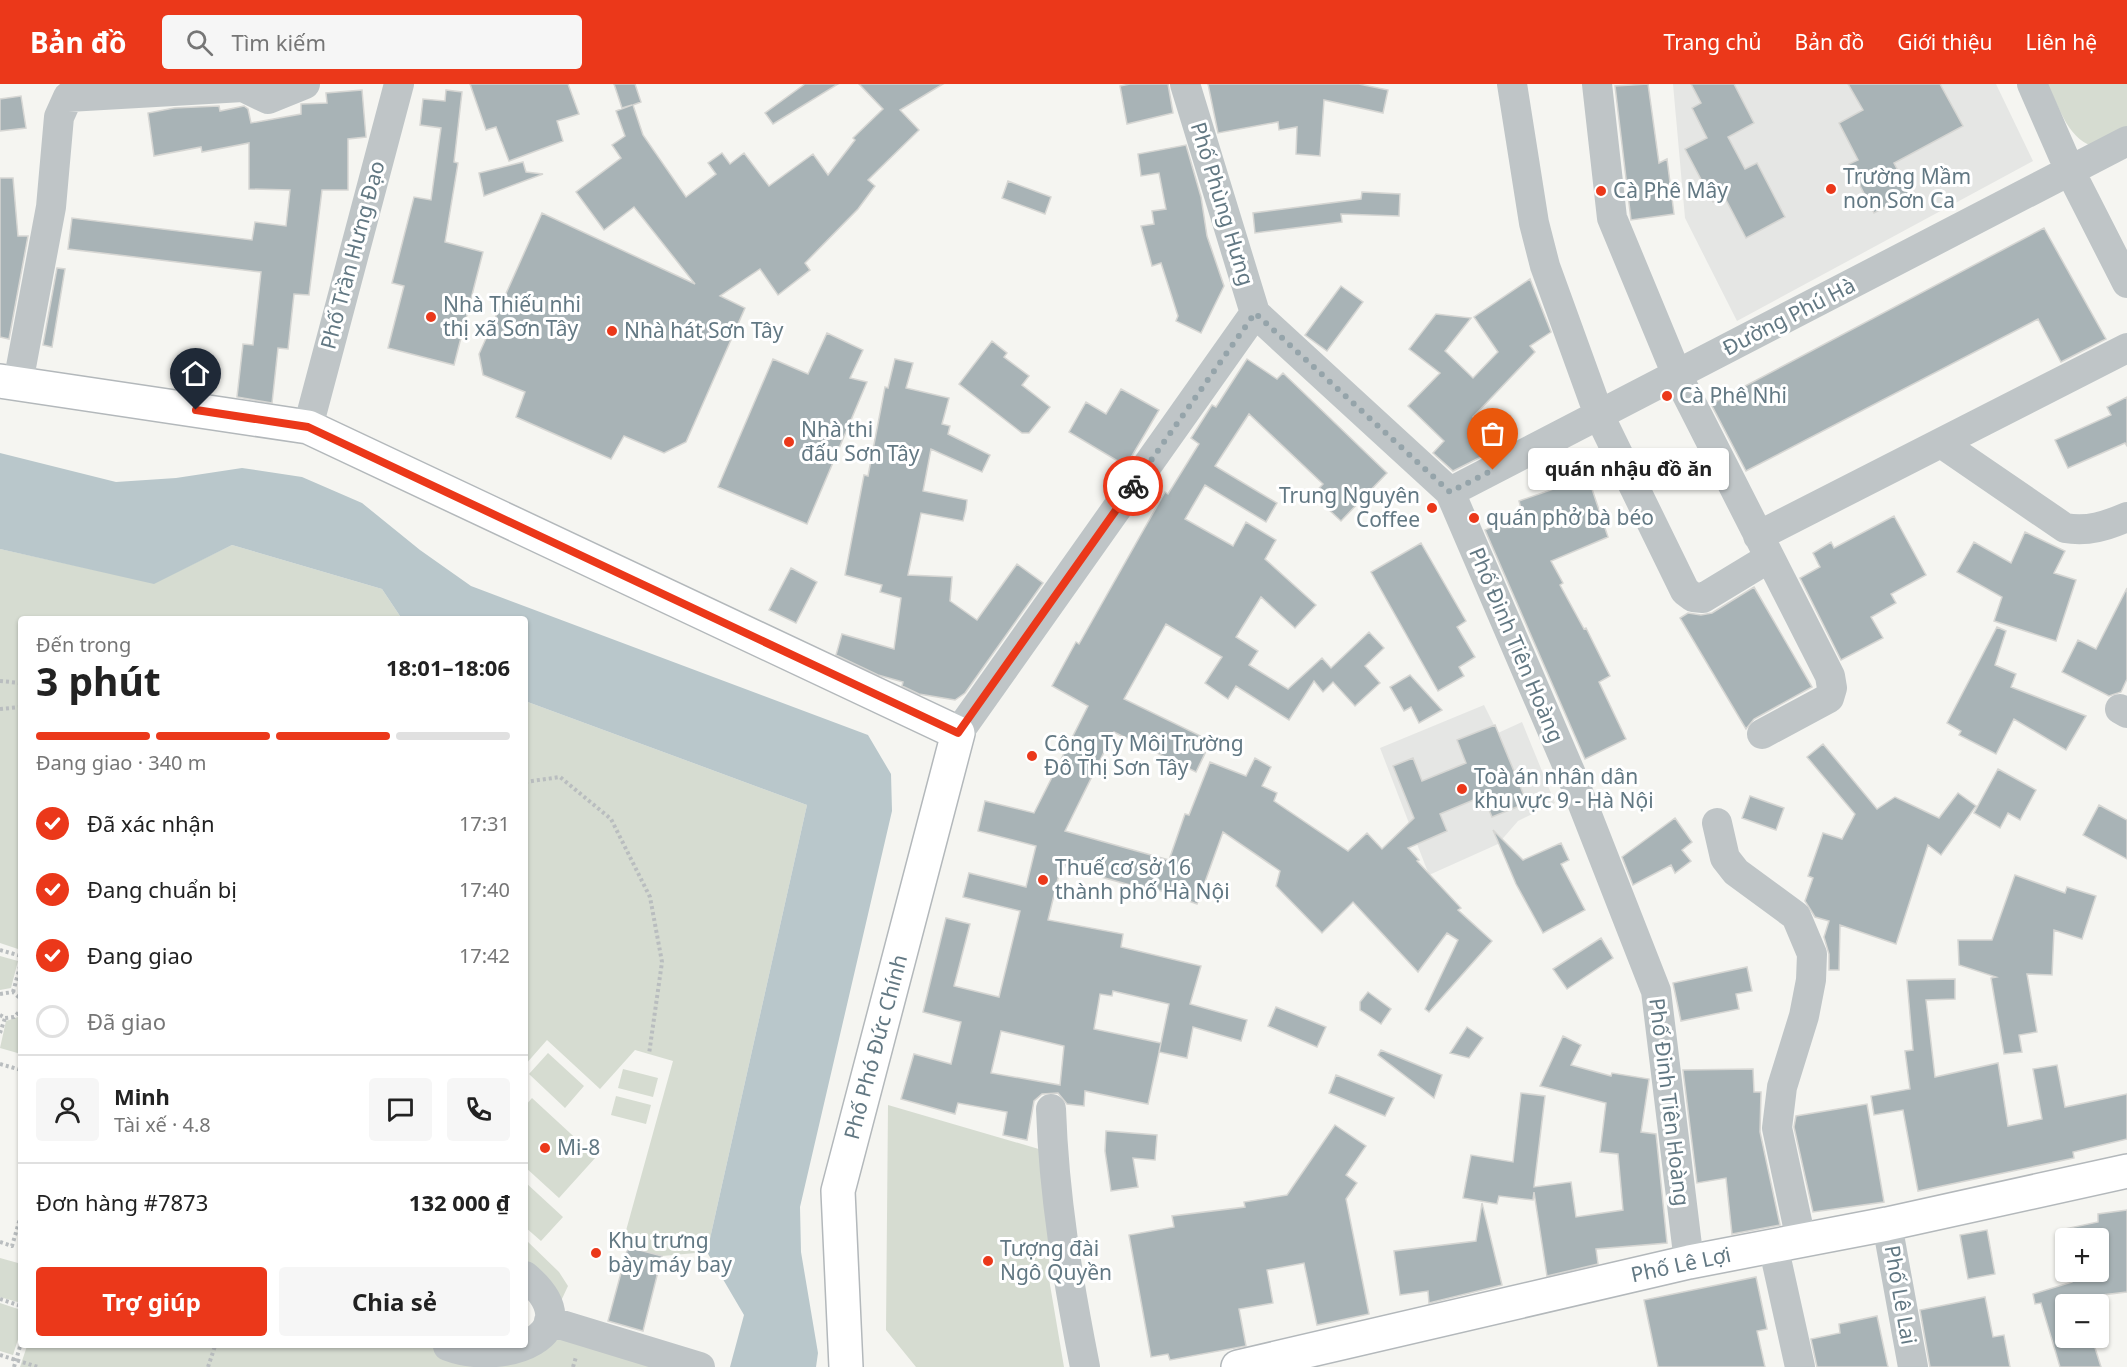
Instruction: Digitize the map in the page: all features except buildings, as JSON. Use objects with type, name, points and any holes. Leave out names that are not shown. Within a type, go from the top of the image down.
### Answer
[{"type":"main road","points":[[9,382],[308,427],[958,733]]},
{"type":"main road","name":"Phố Phó Đức Chính","points":[[846,1367],[838,1191],[958,733]]},
{"type":"main road","name":"Phố Lê Lợi","points":[[1238,1367],[1689,1262],[1887,1224],[2127,1171]]},
{"type":"street","points":[[9,382],[51,207],[59,117],[68,97],[243,85],[268,99],[305,84]]},
{"type":"street","name":"Phố Trần Hưng Đạo","points":[[308,427],[399,84]]},
{"type":"street","name":"Phố Phùng Hưng","points":[[958,733],[1255,313],[1185,84]]},
{"type":"street","points":[[1512,84],[1534,223],[1545,266],[1599,415],[1685,591],[1693,597],[1703,598],[1763,547],[1941,443],[2127,348]]},
{"type":"street","points":[[1597,84],[1612,218],[1677,375],[1815,646],[1832,688],[1829,698],[1762,734]]},
{"type":"street","points":[[2032,84],[2070,171],[2127,283]]},
{"type":"street","name":"Đường Phú Hà","points":[[1450,492],[2127,141]]},
{"type":"street","name":"Phố Đinh Tiên Hoàng","points":[[1255,313],[1450,492],[1571,774],[1656,991],[1689,1262]]},
{"type":"street","points":[[1941,443],[2065,528],[2079,531],[2096,529],[2127,517]]},
{"type":"street","points":[[1718,823],[1725,858],[1736,872],[1796,916],[1812,954],[1808,998],[1782,1087],[1778,1128],[1800,1367]]},
{"type":"street","points":[[1051,1109],[1053,1171],[1059,1220],[1085,1367]]},
{"type":"street","name":"Phố Lê Lai","points":[[1887,1224],[1913,1367]]},
{"type":"street","points":[[528,1279],[540,1290],[548,1307],[549,1321],[543,1334],[528,1345]]},
{"type":"street","points":[[549,1321],[700,1367]]},
{"type":"street","points":[[455,1348],[474,1353],[511,1352],[521,1348]]},
{"type":"path","points":[[0,681],[18,683]]},
{"type":"path","points":[[0,709],[18,707]]},
{"type":"path","points":[[528,782],[560,777],[611,819],[650,897],[662,962],[649,1054]]},
{"type":"path","points":[[0,950],[18,955]]},
{"type":"path","points":[[13,992],[18,974]]},
{"type":"path","points":[[0,994],[13,992],[18,996]]},
{"type":"path","points":[[0,1015],[5,1018],[14,1017],[18,1013]]},
{"type":"path","points":[[0,1034],[5,1018]]},
{"type":"path","points":[[0,1064],[18,1069]]},
{"type":"path","points":[[0,1242],[12,1246],[18,1225]]},
{"type":"path","points":[[0,1299],[18,1305]]},
{"type":"path","points":[[14,1367],[20,1348]]},
{"type":"path","points":[[208,1367],[214,1348]]},
{"type":"path","points":[[0,1355],[38,1367]]},
{"type":"shaded area","name":"Trường Mầm non Sơn Ca","points":[[1673,84],[1996,84],[2033,161],[1737,321],[1685,218]]},
{"type":"shaded area","points":[[2047,84],[2127,84],[2127,133],[2098,148],[2079,139],[2066,123]]},
{"type":"shaded area","points":[[0,453],[116,482],[176,478],[242,468],[302,477],[362,503],[420,550],[471,586],[868,735],[891,774],[892,811],[800,1207],[801,1252],[818,1353],[816,1367],[730,1367],[744,1315],[707,1252],[807,805],[528,702],[528,616],[400,616],[382,589],[232,545],[154,584],[0,549]]},
{"type":"shaded area","points":[[232,545],[382,589],[400,616],[18,616],[18,949],[0,943],[0,549],[154,583]]},
{"type":"shaded area","points":[[528,702],[807,805],[707,1252],[662,1256],[622,1245],[673,1061],[635,1050],[600,1089],[547,1040],[528,1062]]},
{"type":"shaded area","points":[[1484,705],[1498,733],[1522,722],[1555,803],[1518,821],[1498,844],[1429,875],[1380,748]]},
{"type":"shaded area","points":[[0,956],[18,961],[11,988],[0,990]]},
{"type":"shaded area","points":[[18,1017],[18,1053],[0,1048],[6,1021]]},
{"type":"shaded area","points":[[548,1053],[584,1086],[565,1108],[529,1074]]},
{"type":"shaded area","points":[[623,1069],[658,1078],[653,1097],[618,1088]]},
{"type":"shaded area","points":[[616,1096],[651,1105],[646,1124],[611,1115]]},
{"type":"shaded area","points":[[532,1098],[596,1157],[559,1198],[528,1170],[528,1103]]},
{"type":"shaded area","points":[[888,1105],[1049,1152],[1049,1279],[1064,1367],[916,1367],[886,1330]]},
{"type":"shaded area","points":[[528,1185],[563,1217],[541,1241],[528,1230]]},
{"type":"shaded area","points":[[528,1242],[559,1272],[568,1286],[560,1303],[528,1273]]},
{"type":"shaded area","points":[[0,1258],[18,1263],[18,1302],[0,1297]]},
{"type":"shaded area","points":[[0,1303],[18,1309],[18,1339],[13,1355],[0,1351]]},
{"type":"shaded area","points":[[556,1328],[672,1367],[20,1367],[26,1348],[434,1348],[449,1355],[477,1348],[528,1348],[528,1335]]},
{"type":"way so far","points":[[1133,486],[1255,313],[1450,492],[1493,470]]},
{"type":"place","name":"Trường Mầm non Sơn Ca","points":[[1831,189]]},
{"type":"place","name":"Cà Phê Mây","points":[[1601,191]]},
{"type":"place","name":"Nhà Thiếu nhi thị xã Sơn Tây","points":[[431,317]]},
{"type":"place","name":"Nhà hát Sơn Tây","points":[[612,331]]},
{"type":"place","name":"Cà Phê Nhi","points":[[1667,396]]},
{"type":"place","name":"Nhà thi đấu Sơn Tây","points":[[789,442]]},
{"type":"place","name":"quán nhậu đồ ăn","points":[[1493,470]]},
{"type":"place","name":"Trung Nguyên Coffee","points":[[1432,508]]},
{"type":"place","name":"quán phở bà béo","points":[[1474,518]]},
{"type":"place","name":"Công Ty Môi Trường Đô Thị Sơn Tây","points":[[1032,756]]},
{"type":"place","name":"Toà án nhân dân khu vực 9 - Hà Nội","points":[[1462,789]]},
{"type":"place","name":"Thuế cơ sở 16 thành phố Hà Nội","points":[[1043,880]]},
{"type":"place","name":"Mi-8","points":[[545,1148]]},
{"type":"place","name":"Khu trưng bày máy bay","points":[[596,1253]]},
{"type":"place","name":"Tượng đài Ngô Quyền","points":[[988,1261]]},
{"type":"route","points":[[196,410],[308,427],[958,733],[1133,486]]}]
